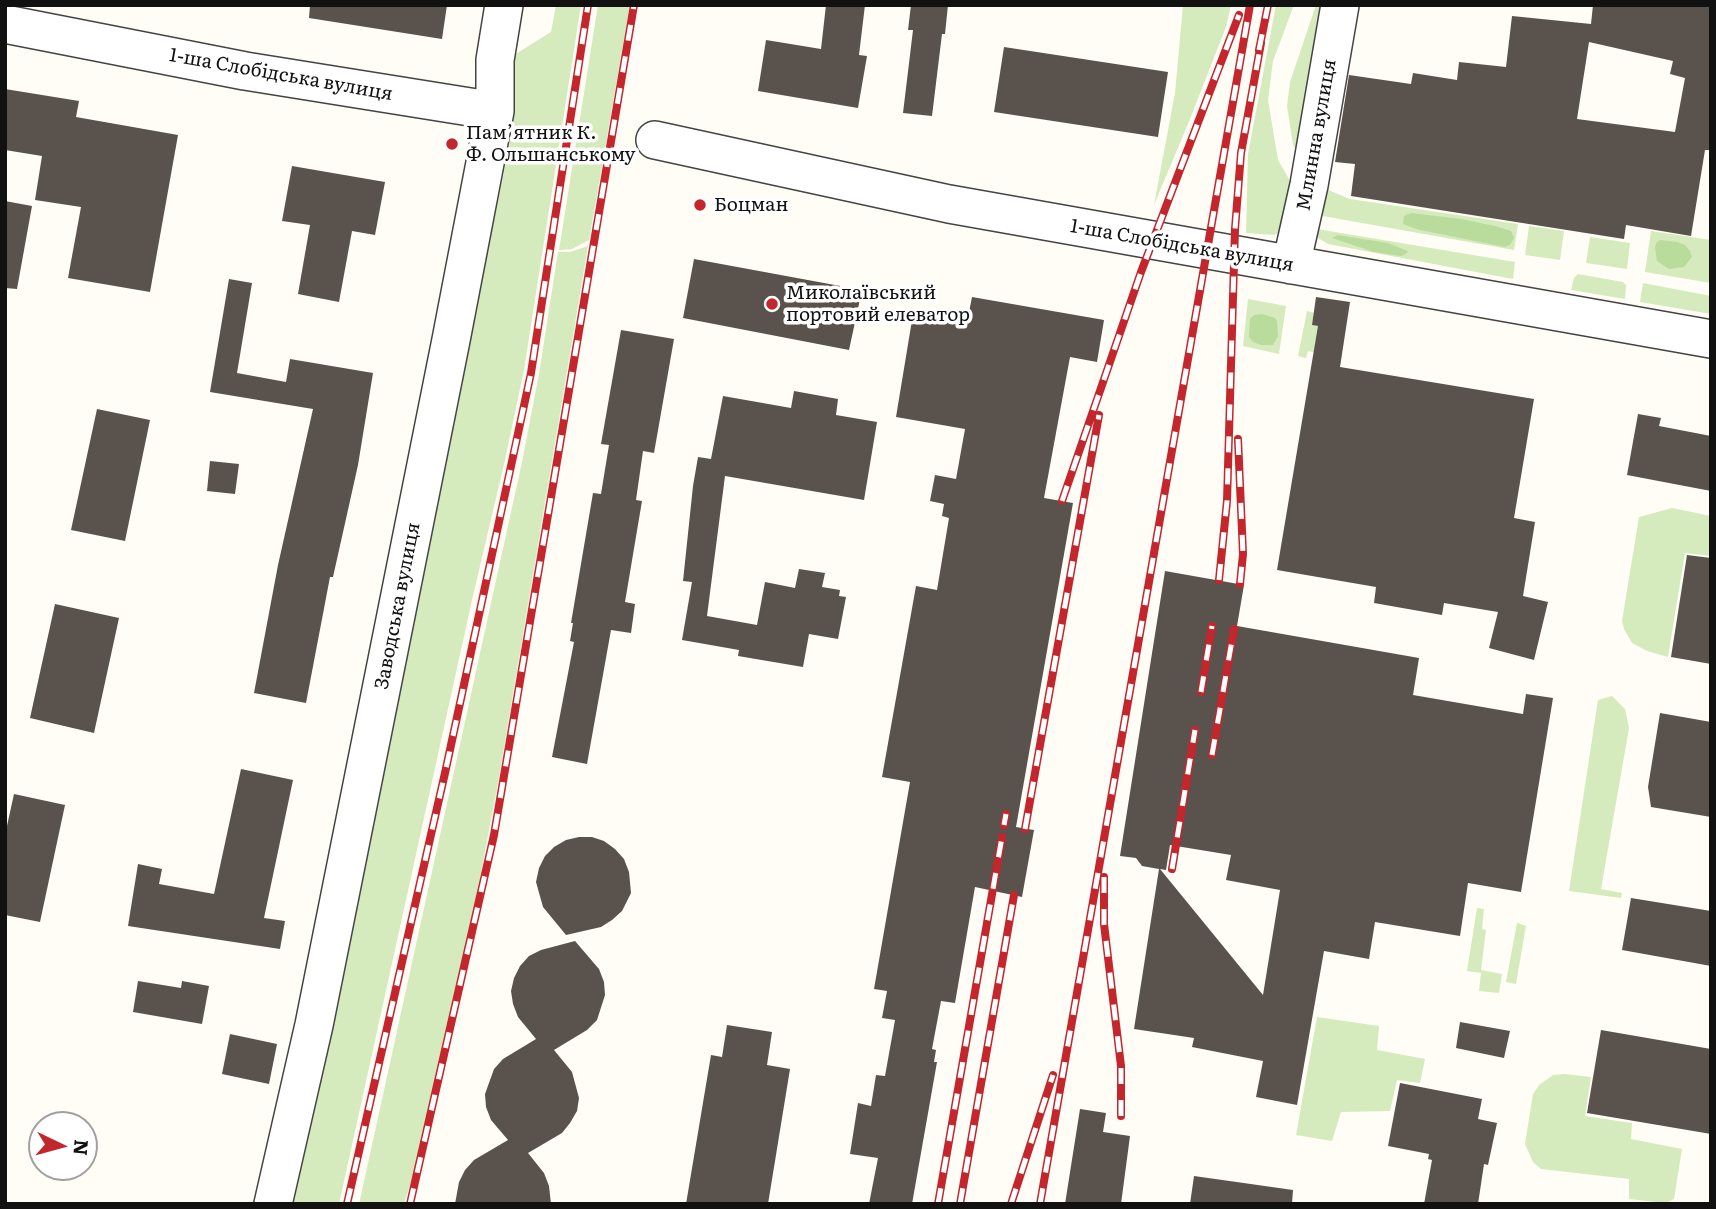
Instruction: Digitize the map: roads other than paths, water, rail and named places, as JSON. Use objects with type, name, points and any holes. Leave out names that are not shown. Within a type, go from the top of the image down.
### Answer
[{"type":"street","name":"Заводська вулиця","points":[[272,1204],[317,1011],[495,111],[495,60],[503,5]]},
{"type":"street","name":"Млинна вулиця","points":[[1291,265],[1309,185],[1340,5]]},
{"type":"street","name":"1-ша Слобідська вулиця","points":[[5,24],[245,71],[495,111]]},
{"type":"street","name":"1-ша Слобідська вулиця","points":[[655,139],[949,204],[1711,339]]},
{"type":"railway","points":[[347,1204],[445,773],[531,373],[588,5]]},
{"type":"railway","points":[[410,1204],[494,835],[634,5]]},
{"type":"railway","points":[[1040,1204],[1250,5]]},
{"type":"railway","points":[[1259,50],[1268,5]]},
{"type":"railway","points":[[1062,501],[1141,272],[1239,15]]},
{"type":"railway","points":[[1219,580],[1227,501],[1235,229],[1241,153],[1261,43]]},
{"type":"railway","points":[[1025,829],[1099,415]]},
{"type":"railway","points":[[1238,439],[1243,554],[1240,584]]},
{"type":"railway","points":[[1201,692],[1212,626]]},
{"type":"railway","points":[[1212,755],[1234,629]]},
{"type":"railway","points":[[1172,869],[1195,730]]},
{"type":"railway","points":[[1004,825],[1006,814]]},
{"type":"railway","points":[[938,1204],[1002,837]]},
{"type":"railway","points":[[1104,877],[1104,924],[1121,1066],[1121,1116]]},
{"type":"railway","points":[[960,1204],[1014,895]]},
{"type":"railway","points":[[1011,1204],[1053,1075]]},
{"type":"place","name":"Пам’ятник К. Ф. Ольшанському","points":[[452,144]]},
{"type":"place","name":"Боцман","points":[[700,205]]},
{"type":"place","name":"Миколаївський портовий елеватор","points":[[772,304]]}]
